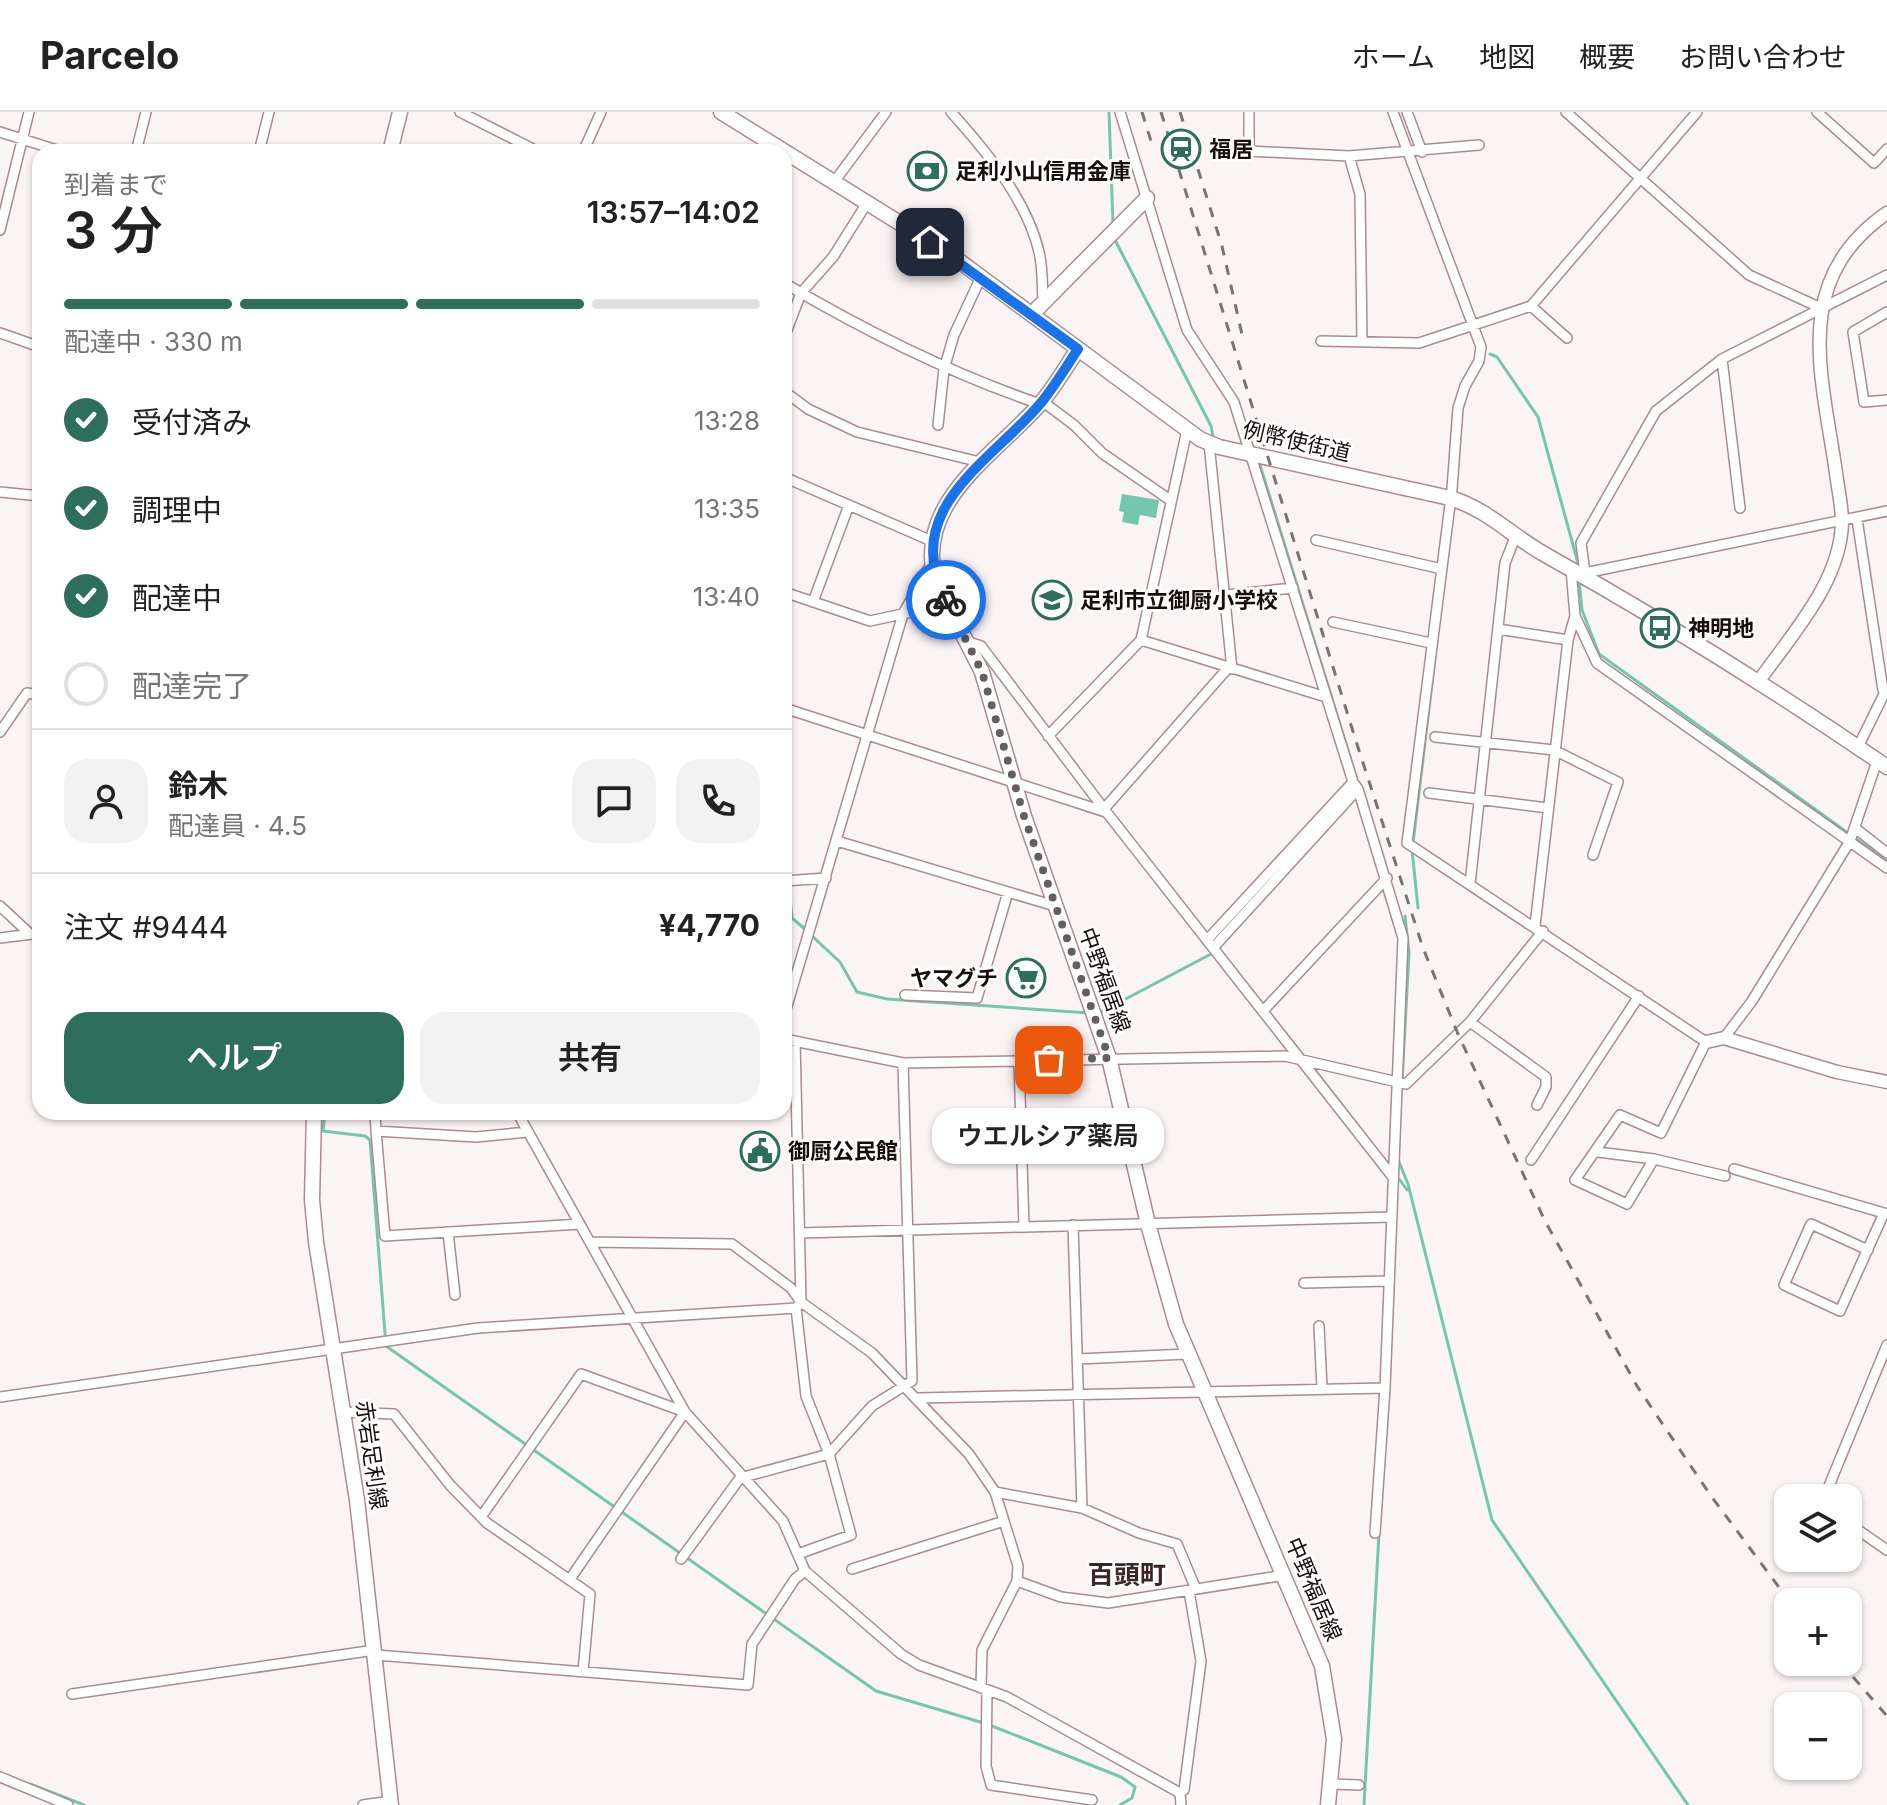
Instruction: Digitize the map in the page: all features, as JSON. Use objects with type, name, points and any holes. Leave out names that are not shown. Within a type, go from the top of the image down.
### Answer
[{"type":"main road","points":[[392,144],[400,112]]},
{"type":"main road","name":"例幣使街道","points":[[721,112],[773,144]]},
{"type":"main road","name":"例幣使街道","points":[[792,156],[981,277],[1187,430],[1209,443],[1450,498],[1476,508],[1759,681],[1882,764]]},
{"type":"main road","points":[[1032,314],[1147,198]]},
{"type":"main road","points":[[931,564],[934,542],[949,497],[1041,403],[1078,349]]},
{"type":"main road","name":"中野福居線","points":[[931,564],[982,672],[1013,783],[1109,1058],[1148,1224],[1187,1354],[1315,1646],[1328,1688],[1334,1739],[1328,1805]]},
{"type":"main road","name":"赤岩足利線","points":[[314,1120],[312,1200],[376,1652],[391,1803]]},
{"type":"street","points":[[0,230],[29,112]]},
{"type":"street","points":[[138,144],[146,112]]},
{"type":"street","points":[[261,144],[269,112]]},
{"type":"street","points":[[460,112],[523,144]]},
{"type":"street","points":[[587,144],[601,112]]},
{"type":"street","points":[[834,182],[886,112]]},
{"type":"street","points":[[951,112],[1000,174],[1025,217],[1040,256],[1043,301]]},
{"type":"street","points":[[1120,112],[1187,330],[1234,402],[1326,697],[1387,878],[1404,953],[1385,1388],[1375,1533]]},
{"type":"street","points":[[1249,112],[1249,151],[1349,156],[1479,145]]},
{"type":"street","points":[[1393,112],[1481,355],[1460,398],[1407,843],[1706,1042],[1724,1038],[1837,1072],[1887,1082]]},
{"type":"street","points":[[1407,112],[1422,152]]},
{"type":"street","points":[[1566,112],[1749,275],[1821,308]]},
{"type":"street","points":[[1321,341],[1419,343],[1531,306],[1697,112]]},
{"type":"street","points":[[1817,112],[1874,163],[1887,149]]},
{"type":"street","points":[[0,132],[38,144]]},
{"type":"street","points":[[1349,156],[1360,194],[1362,341]]},
{"type":"street","points":[[792,317],[801,293],[833,257],[867,203]]},
{"type":"street","points":[[1759,681],[1825,582],[1835,559],[1842,522],[1821,366],[1818,329],[1821,308],[1825,290],[1842,256],[1868,227],[1887,213]]},
{"type":"street","points":[[792,1040],[903,1063],[1109,1058],[1300,1058],[1406,1084],[1470,1022],[1539,929],[1554,750],[1568,640],[1575,616],[1581,543],[1638,439],[1656,411],[1722,359],[1887,275]]},
{"type":"street","points":[[938,425],[944,369],[954,335],[981,277]]},
{"type":"street","points":[[792,288],[863,329],[944,369],[1041,403],[1074,425],[1102,453],[1170,500]]},
{"type":"street","points":[[1531,306],[1567,338]]},
{"type":"street","points":[[1887,312],[1853,332],[1864,402],[1887,400]]},
{"type":"street","points":[[0,333],[32,344]]},
{"type":"street","points":[[1722,359],[1740,508]]},
{"type":"street","points":[[792,399],[880,440],[980,462]]},
{"type":"street","points":[[1048,736],[1141,640],[1187,430]]},
{"type":"street","points":[[1105,810],[1230,669],[1209,443]]},
{"type":"street","points":[[792,480],[934,542]]},
{"type":"street","points":[[0,492],[32,495]]},
{"type":"street","points":[[813,602],[849,505]]},
{"type":"street","points":[[1577,571],[1887,511]]},
{"type":"street","points":[[1857,519],[1885,689],[1858,747]]},
{"type":"street","points":[[1470,884],[1505,563],[1516,535]]},
{"type":"street","points":[[1316,540],[1442,569]]},
{"type":"street","points":[[792,990],[903,614],[931,564]]},
{"type":"street","points":[[1225,595],[1293,588]]},
{"type":"street","points":[[792,596],[870,621],[948,604]]},
{"type":"street","points":[[1575,616],[1597,663],[1853,835],[1887,853]]},
{"type":"street","points":[[1333,622],[1431,643]]},
{"type":"street","points":[[1498,629],[1568,640]]},
{"type":"street","points":[[1141,640],[1326,697]]},
{"type":"street","points":[[969,642],[981,646],[1105,810],[1392,1176]]},
{"type":"street","points":[[0,732],[27,693],[32,694]]},
{"type":"street","points":[[792,711],[1105,810]]},
{"type":"street","points":[[1435,737],[1554,750],[1618,782],[1593,855]]},
{"type":"street","points":[[1724,1038],[1752,1001],[1853,835],[1882,764]]},
{"type":"street","points":[[1210,944],[1355,786]]},
{"type":"street","points":[[1429,793],[1548,808]]},
{"type":"street","points":[[1853,835],[1887,868]]},
{"type":"street","points":[[837,841],[1055,906]]},
{"type":"street","points":[[792,880],[826,878]]},
{"type":"street","points":[[1263,1011],[1387,878]]},
{"type":"street","points":[[905,995],[977,998],[1008,892]]},
{"type":"street","points":[[0,906],[32,931]]},
{"type":"street","points":[[0,938],[32,933]]},
{"type":"street","points":[[1531,1160],[1639,996]]},
{"type":"street","points":[[1470,1022],[1546,1077],[1546,1087],[1537,1105]]},
{"type":"street","points":[[795,1041],[799,1305],[806,1396],[829,1454],[851,1535],[798,1554]]},
{"type":"street","points":[[1654,1159],[1627,1204],[1575,1180],[1598,1152],[1620,1115],[1661,1133],[1706,1042]]},
{"type":"street","points":[[1019,1061],[1024,1227]]},
{"type":"street","points":[[683,1555],[744,1477],[829,1454],[872,1406],[912,1381],[903,1063]]},
{"type":"street","points":[[375,1120],[385,1236],[580,1224]]},
{"type":"street","points":[[521,1120],[685,1412],[783,1521],[805,1571],[901,1654],[941,1675],[1007,1697],[1180,1793]]},
{"type":"street","points":[[376,1131],[476,1137],[527,1132]]},
{"type":"street","points":[[1598,1152],[1654,1159],[1725,1176]]},
{"type":"street","points":[[1734,1169],[1886,1214],[1840,1311],[1784,1285],[1811,1224],[1868,1250]]},
{"type":"street","points":[[800,1233],[1392,1217]]},
{"type":"street","points":[[1073,1225],[1082,1508]]},
{"type":"street","points":[[448,1232],[455,1295]]},
{"type":"street","points":[[590,1242],[732,1244],[791,1288],[799,1305],[872,1353],[919,1398],[985,1472],[1017,1556],[1017,1581],[982,1650],[986,1766],[991,1785],[1092,1800]]},
{"type":"street","points":[[1304,1283],[1388,1281]]},
{"type":"street","points":[[0,1397],[478,1328],[799,1305]]},
{"type":"street","points":[[1319,1326],[1322,1388]]},
{"type":"street","points":[[1830,1484],[1887,1345]]},
{"type":"street","points":[[1078,1359],[1187,1354]]},
{"type":"street","points":[[481,1517],[581,1374],[685,1412]]},
{"type":"street","points":[[919,1398],[1385,1388]]},
{"type":"street","points":[[344,1412],[394,1414],[450,1485],[481,1517],[590,1594],[583,1672]]},
{"type":"street","points":[[570,1579],[685,1412]]},
{"type":"street","points":[[995,1492],[1082,1508],[1139,1533],[1177,1544],[1192,1589],[1201,1661],[1184,1790],[1180,1793]]},
{"type":"street","points":[[852,1569],[1004,1521]]},
{"type":"street","points":[[1862,1533],[1887,1550]]},
{"type":"street","points":[[72,1694],[376,1652],[748,1685],[752,1644],[795,1579],[805,1571]]},
{"type":"street","points":[[1017,1581],[1061,1597],[1108,1603],[1285,1575]]},
{"type":"street","points":[[0,1777],[68,1805]]},
{"type":"street","points":[[1331,1784],[1359,1785]]},
{"type":"street","points":[[1180,1793],[1181,1805]]},
{"type":"street","points":[[363,1805],[391,1803]]},
{"type":"shaded area","points":[[1122,494],[1159,500],[1156,518],[1140,515],[1138,525],[1122,522],[1124,512],[1119,511]]},
{"type":"waterway","points":[[1109,112],[1113,224]]},
{"type":"waterway","points":[[1115,240],[1211,426],[1213,436]]},
{"type":"waterway","points":[[1490,354],[1497,357],[1538,417],[1579,567]]},
{"type":"waterway","points":[[1260,465],[1358,783]]},
{"type":"waterway","points":[[1579,579],[1582,610],[1599,654],[1887,861]]},
{"type":"waterway","points":[[1413,843],[1435,658]]},
{"type":"waterway","points":[[1076,807],[1107,817]]},
{"type":"waterway","points":[[1261,889],[1296,850]]},
{"type":"waterway","points":[[1412,850],[1418,908]]},
{"type":"waterway","points":[[1402,1082],[1409,953],[1405,916]]},
{"type":"waterway","points":[[792,918],[806,930]]},
{"type":"waterway","points":[[811,935],[840,962],[857,992],[887,999],[1089,1013]]},
{"type":"waterway","points":[[1097,1014],[1213,953]]},
{"type":"waterway","points":[[1236,971],[1306,1059]]},
{"type":"waterway","points":[[1311,1065],[1355,1122]]},
{"type":"waterway","points":[[324,1120],[323,1131],[365,1136],[370,1140],[386,1346],[876,1691],[987,1724],[1121,1777],[1135,1787],[1132,1798],[1120,1805]]},
{"type":"waterway","points":[[1397,1157],[1408,1184],[1492,1520],[1688,1805]]},
{"type":"waterway","points":[[1400,1180],[1407,1190]]},
{"type":"waterway","points":[[1364,1805],[1379,1533]]},
{"type":"waterway","points":[[30,1784],[84,1805]]},
{"type":"railway","points":[[1142,112],[1151,141]]},
{"type":"railway","points":[[1161,112],[1355,738],[1423,948],[1458,1034],[1545,1221],[1637,1386],[1711,1496],[1780,1588]]},
{"type":"railway","points":[[1180,112],[1222,246],[1243,339]]},
{"type":"railway","points":[[1852,1676],[1887,1716]]},
{"type":"way so far","points":[[946,600],[982,672],[1013,783],[1109,1058],[1049,1060]]},
{"type":"place","name":"福居","points":[[1181,149]]},
{"type":"place","name":"足利小山信用金庫","points":[[927,171]]},
{"type":"place","name":"足利市立御厨小学校","points":[[1052,600]]},
{"type":"place","name":"神明地","points":[[1660,628]]},
{"type":"place","name":"ヤマグチ","points":[[1026,978]]},
{"type":"place","name":"ウエルシア薬局","points":[[1049,1060]]},
{"type":"place","name":"御厨公民館","points":[[760,1151]]},
{"type":"district","name":"百頭町","points":[[1127,1575]]},
{"type":"route","points":[[930,242],[1078,349],[1040,404],[1003,438],[949,497],[934,542],[931,564],[935,580],[946,600]]}]
